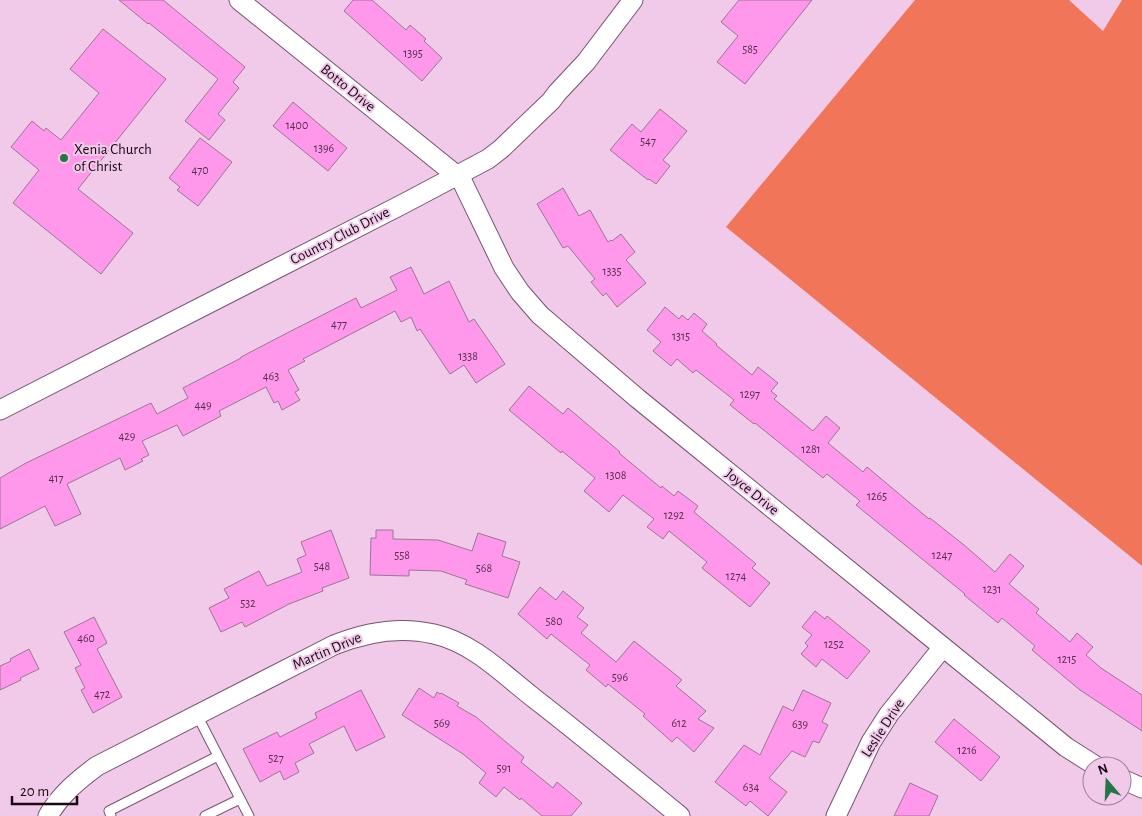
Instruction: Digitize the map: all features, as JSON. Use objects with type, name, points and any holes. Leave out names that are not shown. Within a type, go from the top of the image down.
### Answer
[{"type":"street","name":"Botto Drive","points":[[239,0],[457,175]]},
{"type":"street","name":"Country Club Drive","points":[[0,410],[493,156],[551,101],[586,62],[633,0]]},
{"type":"street","name":"Joyce Drive","points":[[457,175],[461,179],[504,268],[520,292],[540,315],[637,398],[1066,747],[1082,757]]},
{"type":"street","name":"Martin Drive","points":[[48,816],[68,789],[97,766],[334,645],[366,634],[402,630],[435,634],[474,650],[680,816]]},
{"type":"street","name":"Leslie Drive","points":[[836,816],[871,742],[889,714],[943,647]]},
{"type":"lane","points":[[197,715],[249,816]]},
{"type":"lane","points":[[111,816],[109,811],[218,756]]},
{"type":"lane","points":[[205,816],[240,799]]},
{"type":"shaded area","points":[[915,0],[1069,0],[1103,31],[1122,0],[1142,0],[1142,566],[726,227]]},
{"type":"building","points":[[119,0],[163,0],[245,67],[233,82],[239,88],[218,114],[225,120],[209,140],[185,121],[218,79]]},
{"type":"building","points":[[353,0],[372,0],[406,30],[410,25],[426,39],[424,41],[442,58],[422,81],[344,11]]},
{"type":"building","points":[[739,0],[812,0],[745,84],[717,62],[738,36],[721,22]]},
{"type":"building","name":"Xenia Church of Christ","points":[[103,29],[166,79],[78,189],[133,233],[101,274],[13,203],[39,170],[11,147],[32,121],[44,131],[46,128],[61,140],[99,93],[70,69]]},
{"type":"building","points":[[293,102],[347,148],[328,171],[273,126]]},
{"type":"building","points":[[660,109],[687,131],[663,160],[670,166],[656,184],[648,180],[610,150],[632,124],[641,132]]},
{"type":"building","points":[[200,138],[232,162],[198,206],[177,190],[180,187],[169,178]]},
{"type":"building","points":[[563,188],[579,216],[590,210],[608,242],[621,234],[635,252],[626,260],[646,283],[617,307],[606,293],[603,296],[591,282],[595,279],[568,246],[563,248],[537,204]]},
{"type":"building","points":[[411,267],[424,294],[449,281],[469,322],[474,319],[505,364],[476,383],[464,365],[450,374],[420,329],[417,331],[411,317],[401,322],[395,311],[303,359],[305,361],[288,370],[299,390],[295,392],[300,400],[282,410],[278,401],[274,403],[266,387],[219,411],[221,416],[183,436],[177,425],[142,441],[149,455],[141,459],[143,461],[125,470],[120,458],[67,484],[81,514],[55,526],[45,506],[0,529],[0,478],[26,463],[151,403],[157,414],[188,398],[183,388],[289,332],[356,298],[361,308],[397,290],[390,277]]},
{"type":"building","points":[[665,307],[679,319],[682,315],[688,320],[694,313],[707,324],[702,331],[752,375],[758,367],[778,383],[771,391],[777,396],[774,399],[813,431],[826,416],[840,428],[828,443],[863,472],[867,467],[995,572],[1010,554],[1024,566],[1009,584],[1039,609],[1036,613],[1070,642],[1077,633],[1093,647],[1086,655],[1101,668],[1142,695],[1142,731],[1080,690],[1032,650],[1035,646],[1002,618],[998,623],[856,505],[860,501],[827,474],[823,478],[730,405],[734,400],[696,370],[693,373],[677,359],[671,366],[653,351],[661,342],[647,330]]},
{"type":"building","points":[[529,386],[563,414],[568,408],[661,488],[662,486],[674,496],[678,491],[698,506],[694,512],[756,564],[752,568],[770,583],[750,607],[702,568],[707,562],[669,531],[663,539],[647,527],[654,519],[623,495],[609,512],[584,491],[595,478],[509,410]]},
{"type":"building","points":[[331,530],[349,578],[322,588],[323,591],[289,604],[245,627],[242,622],[221,632],[209,608],[229,598],[224,589],[259,571],[267,586],[302,572],[297,559],[306,555],[301,542]]},
{"type":"building","points":[[376,530],[393,530],[393,539],[438,540],[472,551],[478,533],[506,542],[502,556],[520,562],[508,598],[465,584],[467,580],[441,571],[409,570],[409,576],[370,575],[371,538],[376,538]]},
{"type":"building","points":[[540,587],[556,600],[563,591],[584,608],[577,617],[588,625],[581,633],[616,662],[634,641],[682,680],[676,686],[706,711],[698,719],[714,728],[694,752],[677,737],[672,742],[643,716],[645,714],[608,684],[606,687],[586,670],[590,665],[551,634],[547,639],[518,614]]},
{"type":"building","points":[[815,611],[825,619],[827,616],[870,651],[847,679],[822,659],[816,667],[801,654],[808,646],[805,643],[812,635],[802,627]]},
{"type":"building","points":[[94,617],[107,643],[97,649],[122,697],[93,713],[81,690],[85,688],[75,668],[81,665],[64,632]]},
{"type":"building","points":[[29,649],[39,669],[0,690],[0,666]]},
{"type":"building","points":[[419,688],[434,698],[437,692],[459,703],[457,706],[476,717],[524,757],[521,762],[553,788],[557,782],[582,803],[571,816],[542,816],[521,798],[520,800],[504,787],[496,797],[479,783],[486,773],[463,754],[402,715]]},
{"type":"building","points":[[361,690],[385,737],[356,751],[344,726],[309,744],[314,753],[295,763],[299,772],[284,780],[280,771],[260,782],[243,749],[277,732],[280,737],[317,718],[315,713]]},
{"type":"building","points":[[803,690],[831,703],[822,722],[828,725],[819,743],[813,741],[805,757],[792,751],[769,778],[787,792],[768,816],[750,801],[746,806],[715,782],[744,745],[760,755],[783,706],[793,711]]},
{"type":"building","points":[[954,719],[1000,757],[981,781],[935,742]]},
{"type":"building","points":[[910,783],[938,796],[929,816],[894,816]]},
{"type":"place","name":"Xenia Church of Christ","points":[[64,158]]}]
